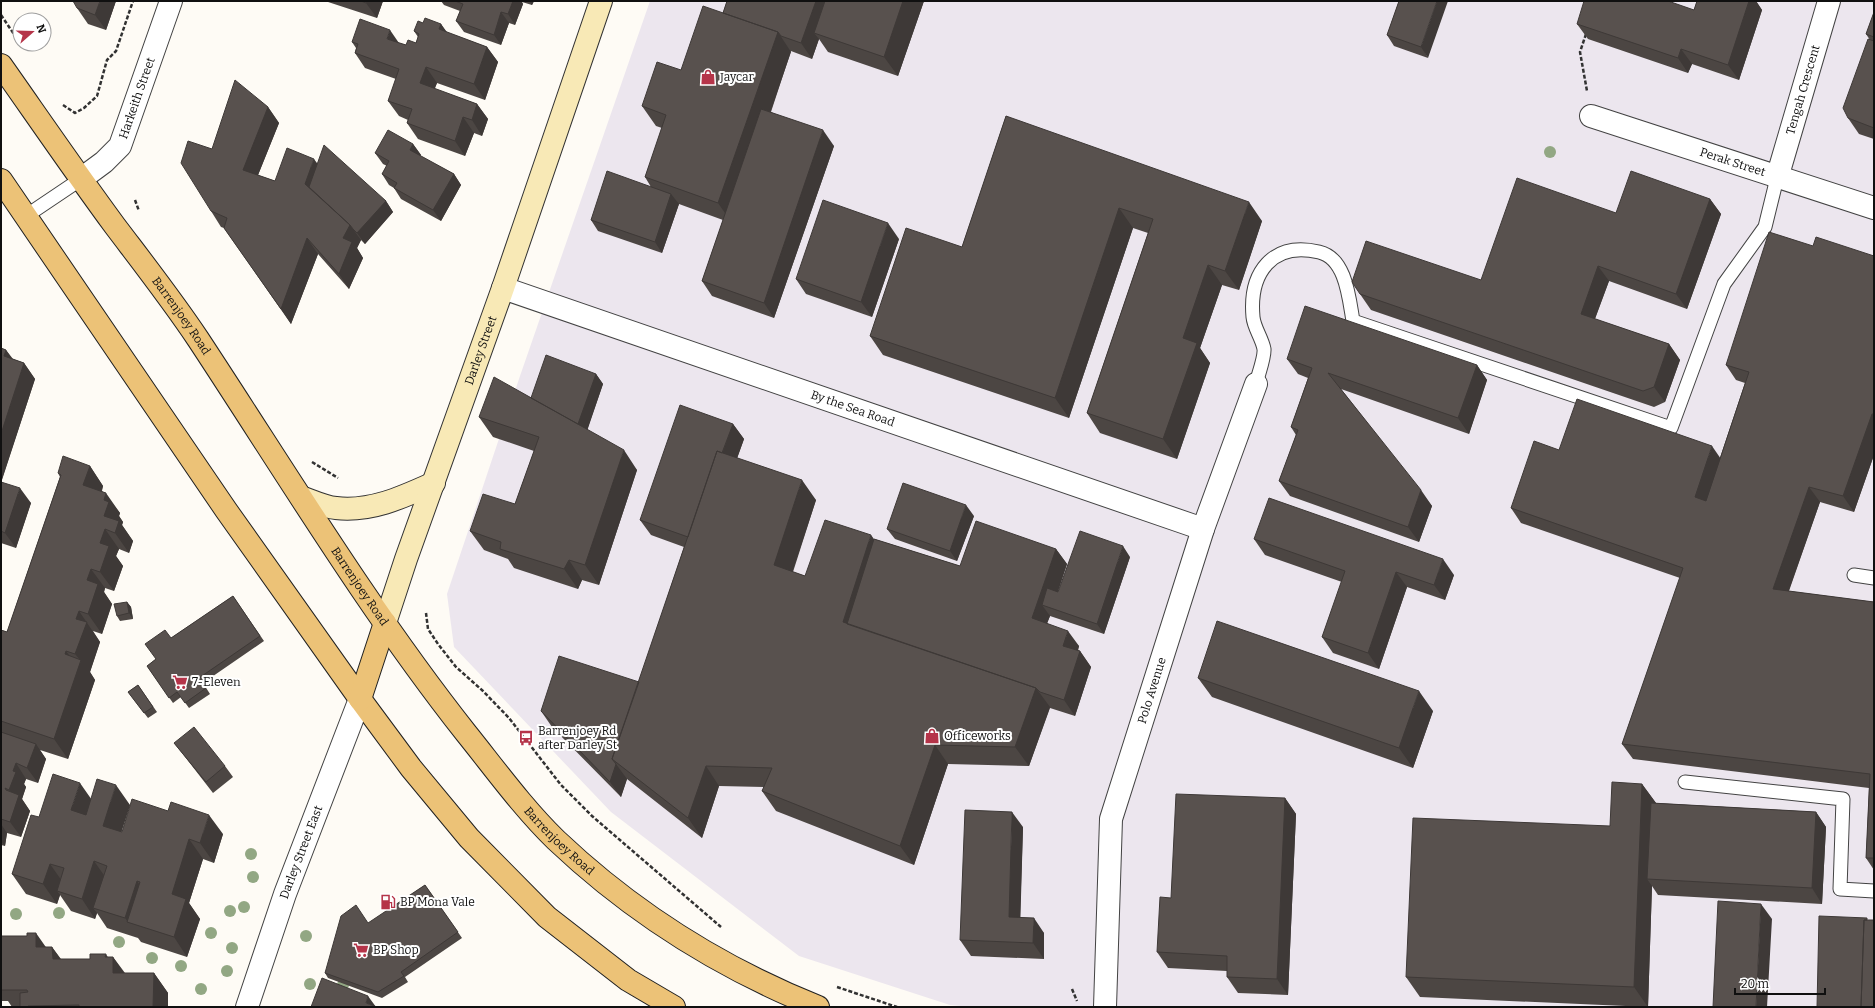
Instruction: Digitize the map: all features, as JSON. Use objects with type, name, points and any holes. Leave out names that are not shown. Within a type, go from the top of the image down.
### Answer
[{"type":"main road","name":"Darley Street","points":[[360,699],[601,1]]},
{"type":"main road","name":"Barrenjoey Road","points":[[1,65],[81,179],[195,334],[385,623],[438,697],[518,798],[554,838],[594,874],[651,918],[734,969],[818,1007]]},
{"type":"main road","points":[[1,180],[222,504],[360,699],[412,768],[469,838],[547,918],[628,980],[674,1007]]},
{"type":"main road","points":[[301,497],[335,508],[358,509],[397,500],[434,483]]},
{"type":"street","name":"Harkeith Street","points":[[81,179],[104,162],[120,146],[171,1]]},
{"type":"street","name":"Tengah Crescent","points":[[1777,178],[1829,1]]},
{"type":"street","name":"Perak Street","points":[[1591,116],[1777,178],[1874,208]]},
{"type":"street","name":"By the Sea Road","points":[[503,288],[1203,529]]},
{"type":"street","name":"Polo Avenue","points":[[1105,1007],[1112,819],[1203,529],[1256,384]]},
{"type":"street","name":"Darley Street East","points":[[247,1007],[285,894],[360,699]]},
{"type":"lane","points":[[1256,384],[1264,349],[1253,318],[1255,283],[1268,260],[1288,252],[1306,249],[1326,253],[1341,270],[1353,321],[1671,428],[1724,284],[1764,227],[1777,178]]},
{"type":"lane","points":[[26,216],[81,179]]},
{"type":"lane","points":[[1854,575],[1874,578]]},
{"type":"lane","points":[[1685,782],[1843,799],[1840,889],[1874,891]]},
{"type":"path","points":[[59,99],[63,105],[75,113],[84,108],[97,96],[107,60],[116,51],[133,1]]},
{"type":"path","points":[[1,15],[12,31]]},
{"type":"path","points":[[1588,30],[1580,52],[1591,116]]},
{"type":"path","points":[[426,613],[428,629],[438,644],[456,666],[509,718],[561,785],[598,821],[726,930]]},
{"type":"path","points":[[830,984],[897,1007]]},
{"type":"path","points":[[1072,988],[1079,1007]]},
{"type":"shaded area","points":[[650,1],[1874,1],[1874,1007],[971,1007],[950,1005],[799,956],[611,812],[454,647],[447,594],[520,376]]},
{"type":"building","points":[[73,1],[100,1],[95,15],[77,8]]},
{"type":"building","points":[[455,1],[513,1],[508,14],[501,12],[494,35],[456,21],[463,4]]},
{"type":"building","points":[[727,1],[816,1],[801,43],[781,36],[778,32],[723,13]]},
{"type":"building","points":[[825,1],[903,1],[884,57],[814,33]]},
{"type":"building","points":[[1399,1],[1437,1],[1421,47],[1387,35]]},
{"type":"building","points":[[1584,1],[1668,1],[1694,10],[1697,1],[1749,1],[1728,65],[1681,49],[1678,58],[1577,24]]},
{"type":"building","points":[[703,6],[778,32],[718,203],[645,177],[666,115],[642,106],[657,62],[681,70]]},
{"type":"building","points":[[1874,12],[1874,37],[1866,34]]},
{"type":"building","points":[[425,18],[441,24],[439,29],[487,47],[474,84],[426,67],[420,83],[477,104],[472,120],[463,117],[455,141],[407,123],[412,109],[388,101],[399,69],[355,53],[358,44],[352,42],[360,19],[390,30],[387,39],[406,45],[408,40],[416,43],[419,34],[414,31],[418,21],[423,23]]},
{"type":"building","points":[[1868,39],[1874,41],[1874,128],[1848,118],[1843,108]]},
{"type":"building","points":[[235,80],[268,107],[243,170],[275,181],[287,148],[314,159],[305,184],[350,225],[343,238],[352,242],[339,274],[307,238],[281,309],[224,228],[227,218],[211,211],[181,163],[188,141],[212,149]]},
{"type":"building","points":[[761,109],[823,130],[764,303],[702,281]]},
{"type":"building","points":[[1006,116],[1249,202],[1225,271],[1208,265],[1183,338],[1197,343],[1163,439],[1087,413],[1153,219],[1119,208],[1055,398],[870,336],[906,228],[962,247]]},
{"type":"building","points":[[388,130],[413,144],[410,150],[454,174],[433,210],[394,188],[397,183],[382,174],[389,161],[375,153]]},
{"type":"building","points":[[324,145],[386,201],[357,233],[309,187]]},
{"type":"building","points":[[607,171],[671,194],[655,242],[591,220]]},
{"type":"building","points":[[1631,171],[1710,199],[1676,294],[1598,266],[1581,314],[1669,344],[1654,387],[1643,391],[1360,294],[1352,282],[1366,241],[1481,280],[1517,178],[1616,213]]},
{"type":"building","points":[[823,200],[888,223],[861,302],[796,279]]},
{"type":"building","points":[[1769,232],[1813,246],[1816,237],[1874,256],[1874,414],[1872,414],[1843,496],[1809,487],[1773,589],[1874,602],[1874,858],[1866,858],[1870,774],[1622,744],[1683,568],[1511,508],[1534,441],[1559,450],[1577,399],[1712,446],[1695,497],[1706,501],[1749,372],[1726,365]]},
{"type":"building","points":[[1305,306],[1477,365],[1458,418],[1328,373],[1421,490],[1408,527],[1279,481],[1298,430],[1291,427],[1312,368],[1287,359]]},
{"type":"building","points":[[1,348],[6,350],[4,356],[24,363],[1,434]]},
{"type":"building","points":[[546,355],[596,374],[578,424],[531,398]]},
{"type":"building","points":[[494,377],[624,450],[585,565],[569,560],[564,569],[500,549],[501,542],[470,531],[483,494],[515,504],[539,437],[479,417]]},
{"type":"building","points":[[680,405],[733,424],[722,453],[717,451],[688,537],[640,520]]},
{"type":"building","points":[[717,451],[802,480],[774,565],[805,576],[825,520],[871,535],[843,622],[1036,688],[1015,747],[935,745],[900,846],[762,791],[772,768],[706,766],[688,818],[612,759]]},
{"type":"building","points":[[63,456],[90,466],[83,485],[106,493],[104,500],[109,502],[104,516],[119,521],[115,533],[105,529],[100,543],[109,546],[100,572],[91,569],[87,580],[98,584],[88,614],[79,611],[76,619],[87,622],[75,654],[66,651],[65,654],[81,660],[54,739],[1,721],[1,630],[7,632],[61,475],[58,473]]},
{"type":"building","points":[[1,482],[20,488],[5,533],[1,531]]},
{"type":"building","points":[[903,483],[966,505],[950,551],[887,529]]},
{"type":"building","points":[[1269,498],[1443,559],[1434,585],[1396,572],[1368,653],[1322,637],[1345,571],[1254,539]]},
{"type":"building","points":[[976,521],[1056,549],[1032,618],[1068,631],[1063,646],[1080,651],[1064,700],[1040,692],[1036,688],[847,624],[874,539],[960,566]]},
{"type":"building","points":[[1080,531],[1123,546],[1097,624],[1042,605],[1047,588],[1058,592]]},
{"type":"building","points":[[233,596],[260,636],[199,678],[206,688],[185,703],[177,692],[169,698],[147,666],[156,659],[145,644],[165,630],[171,638]]},
{"type":"building","points":[[127,602],[129,613],[117,616],[114,604]]},
{"type":"building","points":[[1217,621],[1419,691],[1399,748],[1198,678]]},
{"type":"building","points":[[559,656],[639,682],[612,759],[616,764],[610,782],[541,711]]},
{"type":"building","points":[[138,685],[153,707],[144,713],[128,692]]},
{"type":"building","points":[[194,727],[225,766],[206,782],[174,743]]},
{"type":"building","points":[[1,732],[36,744],[27,768],[16,763],[13,771],[16,772],[9,790],[5,788],[6,790],[19,795],[10,822],[1,819]]},
{"type":"building","points":[[53,774],[80,783],[71,810],[86,815],[97,779],[116,785],[103,826],[122,832],[132,799],[168,811],[171,802],[209,815],[200,843],[189,839],[172,894],[186,899],[174,937],[127,922],[140,882],[137,881],[125,918],[93,908],[107,866],[94,861],[82,899],[57,891],[64,868],[50,864],[43,884],[12,874],[31,815],[39,817]]},
{"type":"building","points":[[1612,782],[1642,784],[1634,987],[1406,977],[1413,818],[1610,826]]},
{"type":"building","points":[[1176,794],[1285,798],[1277,979],[1227,977],[1227,956],[1157,952],[1160,897],[1171,898]]},
{"type":"building","points":[[1651,803],[1816,812],[1812,888],[1647,879]]},
{"type":"building","points":[[965,810],[1012,812],[1009,917],[1034,918],[1033,943],[960,940]]},
{"type":"building","points":[[425,885],[458,932],[401,972],[404,976],[378,992],[325,973],[341,916],[356,905],[368,923]]},
{"type":"building","points":[[1718,901],[1761,904],[1756,1007],[1713,1007]]},
{"type":"building","points":[[1819,916],[1867,918],[1867,920],[1864,920],[1861,1007],[1817,1007]]},
{"type":"building","points":[[1864,920],[1874,920],[1874,1007],[1861,1007]]},
{"type":"building","points":[[27,933],[36,933],[36,947],[52,947],[53,959],[90,959],[90,954],[106,954],[105,957],[113,957],[113,973],[154,973],[153,1007],[79,1007],[79,1005],[20,1007],[20,993],[28,992],[27,990],[1,990],[1,936],[27,936]]},
{"type":"building","points":[[322,978],[368,996],[366,1003],[377,1007],[311,1007]]},
{"type":"place","name":"Jaycar","points":[[708,77]]},
{"type":"place","name":"7-Eleven","points":[[180,682]]},
{"type":"place","name":"Officeworks","points":[[932,736]]},
{"type":"place","name":"Barrenjoey Rd after Darley St","points":[[526,738]]},
{"type":"place","name":"BP Mona Vale","points":[[388,902]]},
{"type":"place","name":"BP Shop","points":[[361,950]]}]
